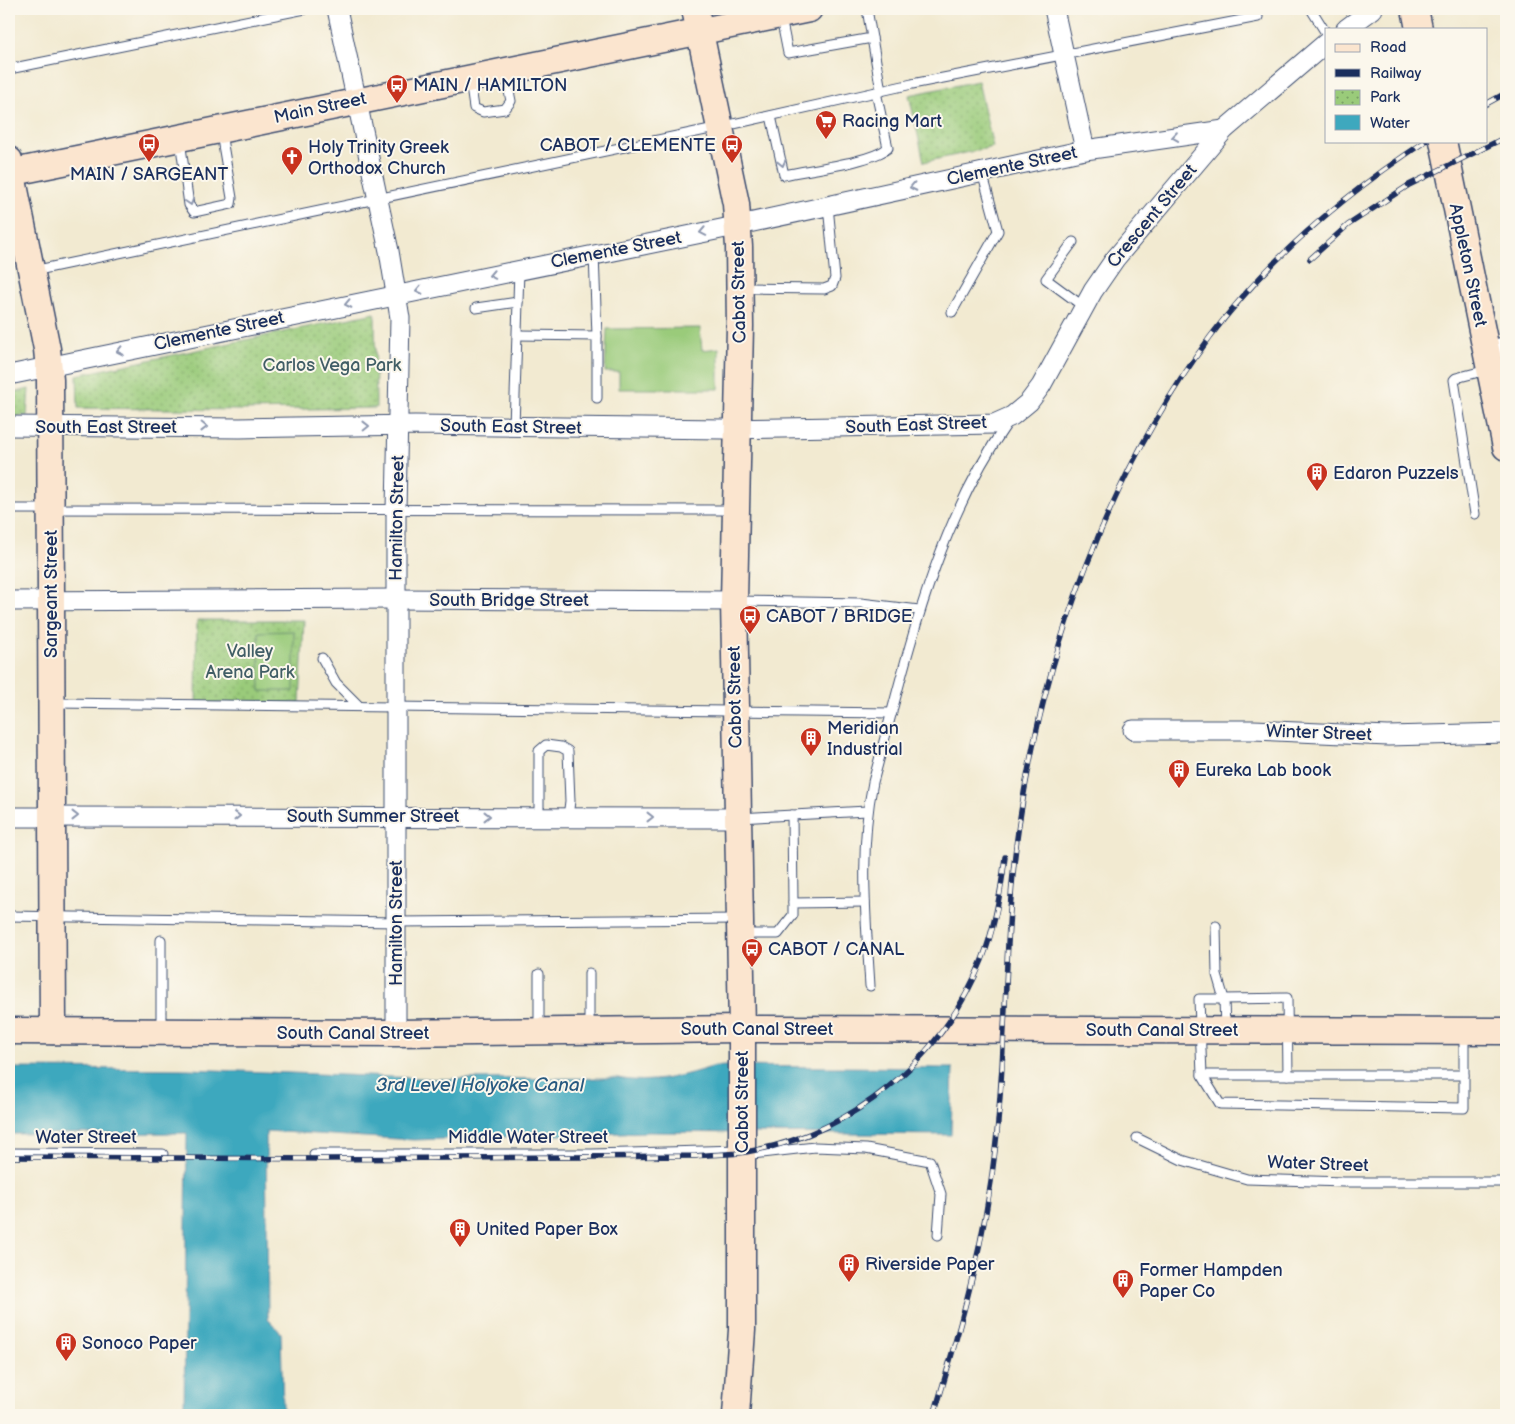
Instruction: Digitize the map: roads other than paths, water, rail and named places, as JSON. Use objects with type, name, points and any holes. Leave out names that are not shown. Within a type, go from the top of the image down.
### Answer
[{"type":"street","name":"Hamilton Street","points":[[337,9],[378,199],[400,318],[396,509],[396,1033]]},
{"type":"street","name":"Main Street","points":[[10,169],[180,138],[469,78],[697,20],[780,14],[809,9]]},
{"type":"street","points":[[1054,9],[1085,150]]},
{"type":"street","points":[[1347,28],[1373,9]]},
{"type":"street","points":[[1415,9],[1419,28]]},
{"type":"street","name":"Cabot Street","points":[[697,20],[736,204],[740,288],[734,601],[736,818],[742,1038],[742,1320],[736,1415]]},
{"type":"street","name":"Crescent Street","points":[[1012,416],[1029,402],[1041,386],[1084,307],[1115,258],[1224,130],[1325,45]]},
{"type":"street","name":"Clemente Street","points":[[9,375],[738,225],[1085,150],[1224,130]]},
{"type":"street","name":"Appleton Street","points":[[1442,142],[1494,356],[1506,447]]},
{"type":"street","name":"Sargeant Street","points":[[10,169],[48,366],[51,509],[52,1031]]},
{"type":"street","name":"South East Street","points":[[9,426],[737,428],[978,425],[994,424],[1012,416]]},
{"type":"street","name":"South Bridge Street","points":[[9,601],[396,599],[734,601]]},
{"type":"street","name":"Winter Street","points":[[1133,730],[1253,730],[1388,736],[1506,733]]},
{"type":"street","name":"South Summer Street","points":[[9,816],[736,818]]},
{"type":"street","name":"South Canal Street","points":[[9,1031],[396,1033],[589,1031],[742,1038],[1213,1030],[1506,1031]]},
{"type":"lane","points":[[9,69],[305,9]]},
{"type":"lane","points":[[771,116],[784,174],[880,155],[888,148],[878,92],[867,9]]},
{"type":"lane","points":[[1311,9],[1325,31]]},
{"type":"lane","points":[[780,14],[788,52],[872,38]]},
{"type":"lane","points":[[31,272],[878,92],[1258,17]]},
{"type":"lane","points":[[469,78],[474,108],[483,112],[505,108],[511,101],[504,70]]},
{"type":"lane","points":[[180,138],[189,205],[194,212],[231,204],[230,180],[220,129]]},
{"type":"lane","points":[[952,312],[998,231],[982,172]]},
{"type":"lane","points":[[740,288],[824,290],[832,286],[835,278],[828,206]]},
{"type":"lane","points":[[1073,242],[1046,279],[1084,307]]},
{"type":"lane","points":[[594,254],[597,336],[596,398]]},
{"type":"lane","points":[[514,428],[519,270]]},
{"type":"lane","points":[[476,308],[518,302]]},
{"type":"lane","points":[[518,335],[597,336]]},
{"type":"lane","points":[[1474,514],[1454,380],[1494,356]]},
{"type":"lane","points":[[870,986],[864,877],[867,811],[919,610],[940,553],[967,494],[990,448],[1012,416]]},
{"type":"lane","points":[[9,509],[736,510]]},
{"type":"lane","name":"South Bridge Street","points":[[734,601],[861,603],[919,610]]},
{"type":"lane","points":[[322,658],[336,683],[358,705]]},
{"type":"lane","points":[[51,703],[358,705],[892,713]]},
{"type":"lane","points":[[539,816],[539,751],[546,745],[561,747],[568,751],[570,801],[568,817]]},
{"type":"lane","points":[[736,818],[867,811]]},
{"type":"lane","points":[[9,916],[739,926],[778,934],[793,915],[792,815]]},
{"type":"lane","points":[[793,903],[865,902]]},
{"type":"lane","points":[[1216,926],[1217,975],[1224,999],[1213,1030],[1202,1075],[1220,1104],[1464,1108],[1464,1030]]},
{"type":"lane","points":[[161,940],[161,1032]]},
{"type":"lane","points":[[589,973],[589,1031]]},
{"type":"lane","points":[[539,974],[539,1032]]},
{"type":"lane","points":[[1213,1030],[1199,999],[1287,998],[1288,1075]]},
{"type":"lane","points":[[1202,1075],[1464,1075]]},
{"type":"lane","name":"Water Street","points":[[1137,1138],[1182,1160],[1247,1178],[1344,1182],[1506,1182]]},
{"type":"lane","name":"Middle Water Street","points":[[314,1154],[592,1154],[742,1148],[816,1147],[866,1149],[930,1161],[941,1194],[938,1234]]},
{"type":"lane","name":"Water Street","points":[[9,1153],[163,1154]]},
{"type":"water","name":"3rd Level Holyoke Canal","points":[[715,1066],[953,1068],[951,1135],[649,1132],[414,1140],[266,1131],[268,1319],[281,1333],[283,1409],[269,1409],[268,1415],[184,1415],[187,1133],[9,1134],[9,1068],[188,1069],[444,1079],[618,1078],[655,1080],[679,1076]]},
{"type":"railway","points":[[1488,103],[1506,93]]},
{"type":"railway","points":[[1310,259],[1348,225],[1409,185],[1506,137]]},
{"type":"railway","points":[[934,1415],[970,1285],[991,1185],[1002,1070],[1010,905],[1019,824],[1030,759],[1063,631],[1085,569],[1111,508],[1140,449],[1173,392],[1210,337],[1233,308],[1282,255],[1309,230],[1366,183],[1424,142]]},
{"type":"railway","points":[[9,1157],[326,1159],[696,1156],[740,1153],[785,1143],[822,1128],[857,1110],[889,1087],[918,1060],[943,1030],[965,996],[987,948],[997,909],[1005,857]]},
{"type":"place","name":"MAIN / HAMILTON","points":[[397,104]]},
{"type":"place","name":"Racing Mart","points":[[826,140]]},
{"type":"place","name":"MAIN / SARGEANT","points":[[149,163]]},
{"type":"place","name":"CABOT / CLEMENTE","points":[[732,164]]},
{"type":"place","name":"Holy Trinity Greek Orthodox Church","points":[[292,176]]},
{"type":"place","name":"Edaron Puzzels","points":[[1317,492]]},
{"type":"place","name":"CABOT / BRIDGE","points":[[750,635]]},
{"type":"place","name":"Meridian Industrial","points":[[811,757]]},
{"type":"place","name":"Eureka Lab book","points":[[1179,789]]},
{"type":"place","name":"CABOT / CANAL","points":[[752,968]]},
{"type":"place","name":"United Paper Box","points":[[460,1248]]},
{"type":"place","name":"Riverside Paper","points":[[849,1283]]},
{"type":"place","name":"Former Hampden Paper Co","points":[[1123,1299]]},
{"type":"place","name":"Sonoco Paper","points":[[66,1362]]},
{"type":"park label","name":"Carlos Vega Park","points":[[332,365]]},
{"type":"park label","name":"Valley Arena Park","points":[[250,661]]}]
